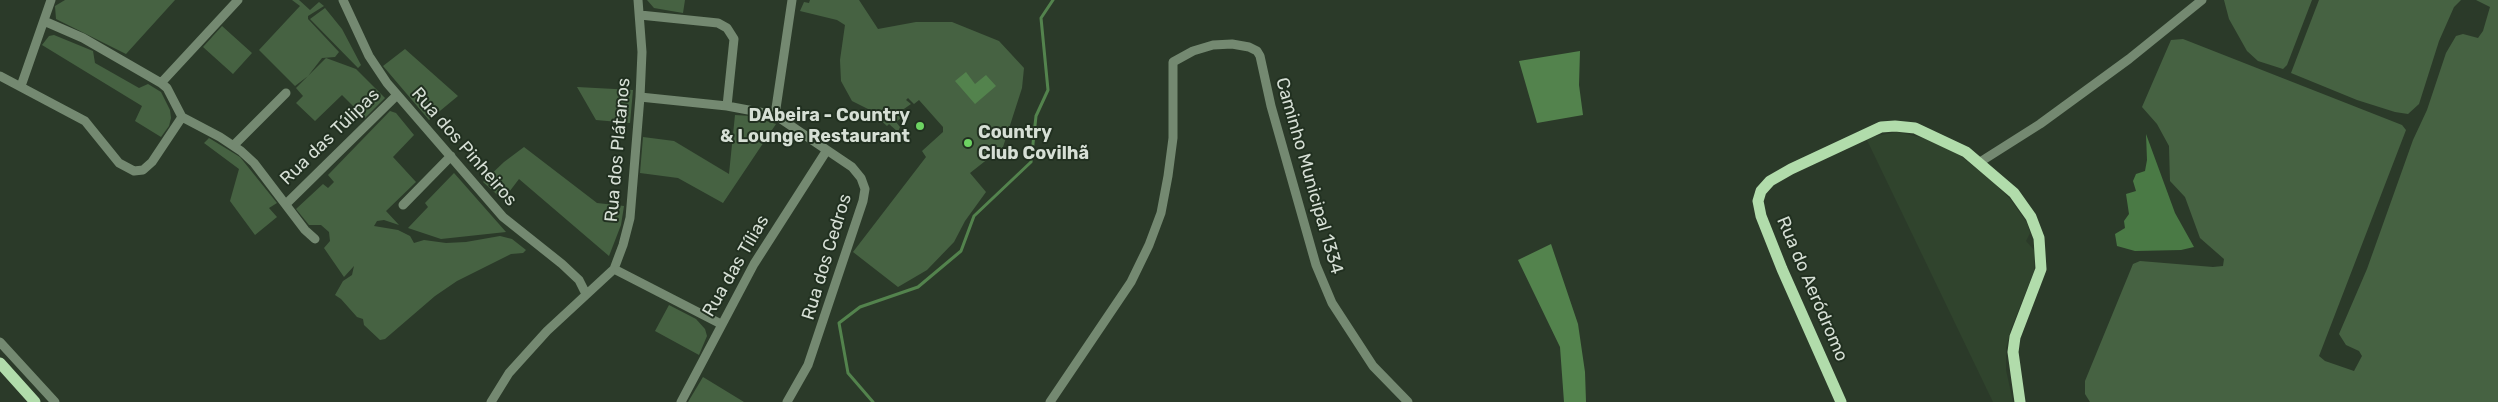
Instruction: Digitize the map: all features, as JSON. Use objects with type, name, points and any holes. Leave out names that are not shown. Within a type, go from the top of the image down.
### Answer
[{"type":"main road","name":"Rua do Aeródromo","points":[[1841,402],[1769,237],[1758,201],[1762,191],[1770,181],[1881,126],[1915,128],[1938,137],[1980,162],[2019,198],[2031,217],[2039,238],[2041,269],[2015,337],[2013,352],[2020,402]]},
{"type":"main road","points":[[0,363],[35,402]]},
{"type":"street","points":[[21,86],[51,0]]},
{"type":"street","points":[[161,83],[238,0]]},
{"type":"street","name":"Rua dos Pinheiros","points":[[342,0],[377,70],[503,217],[562,264],[579,280],[586,294]]},
{"type":"street","name":"Rua dos Plátanos","points":[[614,269],[630,218],[640,97],[640,16],[638,0]]},
{"type":"street","points":[[775,115],[792,0]]},
{"type":"street","points":[[1980,162],[2040,124],[2128,59],[2202,0]]},
{"type":"street","points":[[640,16],[718,23],[727,28],[734,39],[727,106]]},
{"type":"street","points":[[0,76],[85,121],[120,162],[134,171],[143,170],[152,162],[182,117],[167,88],[83,38],[44,21]]},
{"type":"street","name":"Caminho Municipal 1334","points":[[1050,402],[1131,282],[1149,245],[1161,213],[1168,176],[1172,138],[1173,62],[1193,51],[1213,45],[1232,44],[1257,51],[1316,265],[1332,303],[1373,366],[1408,402]]},
{"type":"street","points":[[234,145],[286,93]]},
{"type":"street","name":"Rua das Túlipas","points":[[286,204],[397,94]]},
{"type":"street","name":"Rua dos Cedros","points":[[640,97],[727,106],[775,115],[852,167],[861,178],[864,189],[863,201],[808,365],[787,402]]},
{"type":"street","name":"Rua das Túlipas","points":[[182,117],[234,145],[254,163],[305,230],[316,238]]},
{"type":"street","name":"Rua das Tílias","points":[[681,402],[779,222],[827,150]]},
{"type":"street","points":[[402,205],[451,156]]},
{"type":"street","points":[[490,402],[509,373],[547,331],[614,269],[722,324]]},
{"type":"street","points":[[0,342],[55,402]]},
{"type":"shaded area","points":[[65,0],[175,0],[126,54],[56,19],[55,6]]},
{"type":"shaded area","points":[[292,0],[299,0],[310,10],[319,2],[324,6],[308,16],[308,19],[339,52],[335,57],[322,58],[308,76],[295,86],[259,50],[300,6]]},
{"type":"shaded area","points":[[647,0],[685,0],[683,13],[654,8]]},
{"type":"shaded area","name":"Country Club Covilhã","points":[[810,0],[859,0],[878,29],[916,22],[952,22],[999,41],[1024,68],[1022,88],[1003,147],[970,173],[986,192],[965,221],[954,242],[927,270],[898,287],[853,252],[926,157],[922,151],[943,132],[943,127],[919,100],[914,104],[908,98],[906,100],[911,104],[901,111],[905,115],[896,122],[900,127],[898,132],[889,124],[887,126],[868,109],[852,101],[841,81],[840,60],[845,25],[837,20],[800,11],[804,2],[809,3]]},
{"type":"shaded area","points":[[2224,0],[2312,0],[2287,65],[2283,69],[2258,61],[2247,51],[2229,19]]},
{"type":"shaded area","points":[[2319,0],[2461,0],[2454,7],[2439,41],[2419,104],[2408,114],[2395,112],[2357,100],[2291,73]]},
{"type":"shaded area","points":[[2476,0],[2498,0],[2498,402],[2090,402],[2085,394],[2085,381],[2133,264],[2140,261],[2213,267],[2223,266],[2224,259],[2200,238],[2185,197],[2170,181],[2169,146],[2157,124],[2142,107],[2171,40],[2183,39],[2402,125],[2406,130],[2319,356],[2325,361],[2354,371],[2362,356],[2359,351],[2346,345],[2339,334],[2367,269],[2413,140],[2427,110],[2446,53],[2456,36],[2463,34],[2478,38],[2483,31],[2490,7]]},
{"type":"shaded area","points":[[325,8],[342,29],[361,65],[358,68],[310,19]]},
{"type":"shaded area","points":[[222,26],[252,53],[233,74],[203,47]]},
{"type":"shaded area","points":[[54,35],[93,51],[95,63],[139,88],[148,84],[161,92],[170,110],[171,118],[169,126],[161,137],[135,121],[142,106],[42,45],[49,36]]},
{"type":"shaded area","points":[[405,49],[458,96],[429,120],[383,66]]},
{"type":"shaded area","points":[[1580,51],[1579,85],[1583,115],[1537,123],[1519,61]]},
{"type":"shaded area","points":[[326,58],[356,69],[385,98],[365,118],[342,95],[315,121],[296,103],[303,96],[296,88]]},
{"type":"shaded area","points":[[966,72],[975,84],[986,75],[996,86],[975,104],[955,81]]},
{"type":"shaded area","points":[[577,87],[633,90],[630,123],[596,120]]},
{"type":"shaded area","points":[[390,111],[396,113],[414,135],[393,157],[416,182],[386,211],[399,225],[384,220],[377,221],[374,226],[398,230],[410,236],[414,243],[424,240],[446,243],[466,242],[500,236],[512,239],[526,250],[523,253],[511,254],[457,281],[435,296],[385,339],[380,340],[364,325],[363,319],[357,317],[335,295],[343,281],[352,275],[354,266],[344,277],[324,248],[330,241],[329,232],[321,225],[309,225],[296,209],[323,184],[328,188],[334,182],[328,175]]},
{"type":"shaded area","points":[[735,115],[751,116],[776,124],[723,203],[678,178],[640,173],[643,137],[674,141],[729,174]]},
{"type":"shaded area","points":[[1897,132],[1923,138],[1957,153],[1993,182],[2010,199],[2027,223],[2030,233],[2026,241],[2035,251],[2034,271],[2011,329],[2006,348],[2006,370],[2013,402],[1993,402],[1866,138]]},
{"type":"shaded area","points":[[2146,134],[2175,213],[2194,247],[2181,250],[2135,251],[2117,246],[2115,234],[2125,228],[2124,221],[2129,214],[2126,194],[2136,191],[2133,181],[2136,174],[2145,171],[2147,160]]},
{"type":"shaded area","points":[[209,138],[240,157],[277,203],[269,208],[277,217],[255,235],[230,201],[239,169],[204,143]]},
{"type":"shaded area","points":[[524,147],[597,203],[624,206],[621,225],[609,256],[519,179],[503,200],[483,182],[504,162]]},
{"type":"shaded area","points":[[454,173],[506,232],[441,239],[408,228],[428,207],[425,203]]},
{"type":"shaded area","points":[[1551,244],[1578,324],[1585,372],[1586,402],[1564,402],[1560,347],[1518,260]]},
{"type":"shaded area","points":[[669,305],[696,319],[705,329],[707,336],[699,355],[655,331]]},
{"type":"shaded area","points":[[703,377],[744,402],[688,402]]},
{"type":"waterway","points":[[873,402],[848,373],[839,323],[860,307],[918,287],[961,251],[974,216],[1031,162],[1036,116],[1048,90],[1041,18],[1053,0]]},
{"type":"place","name":"DAbeira - Country & Lounge Restaurant","points":[[920,126]]},
{"type":"place","name":"Country Club Covilhã","points":[[968,143]]}]
